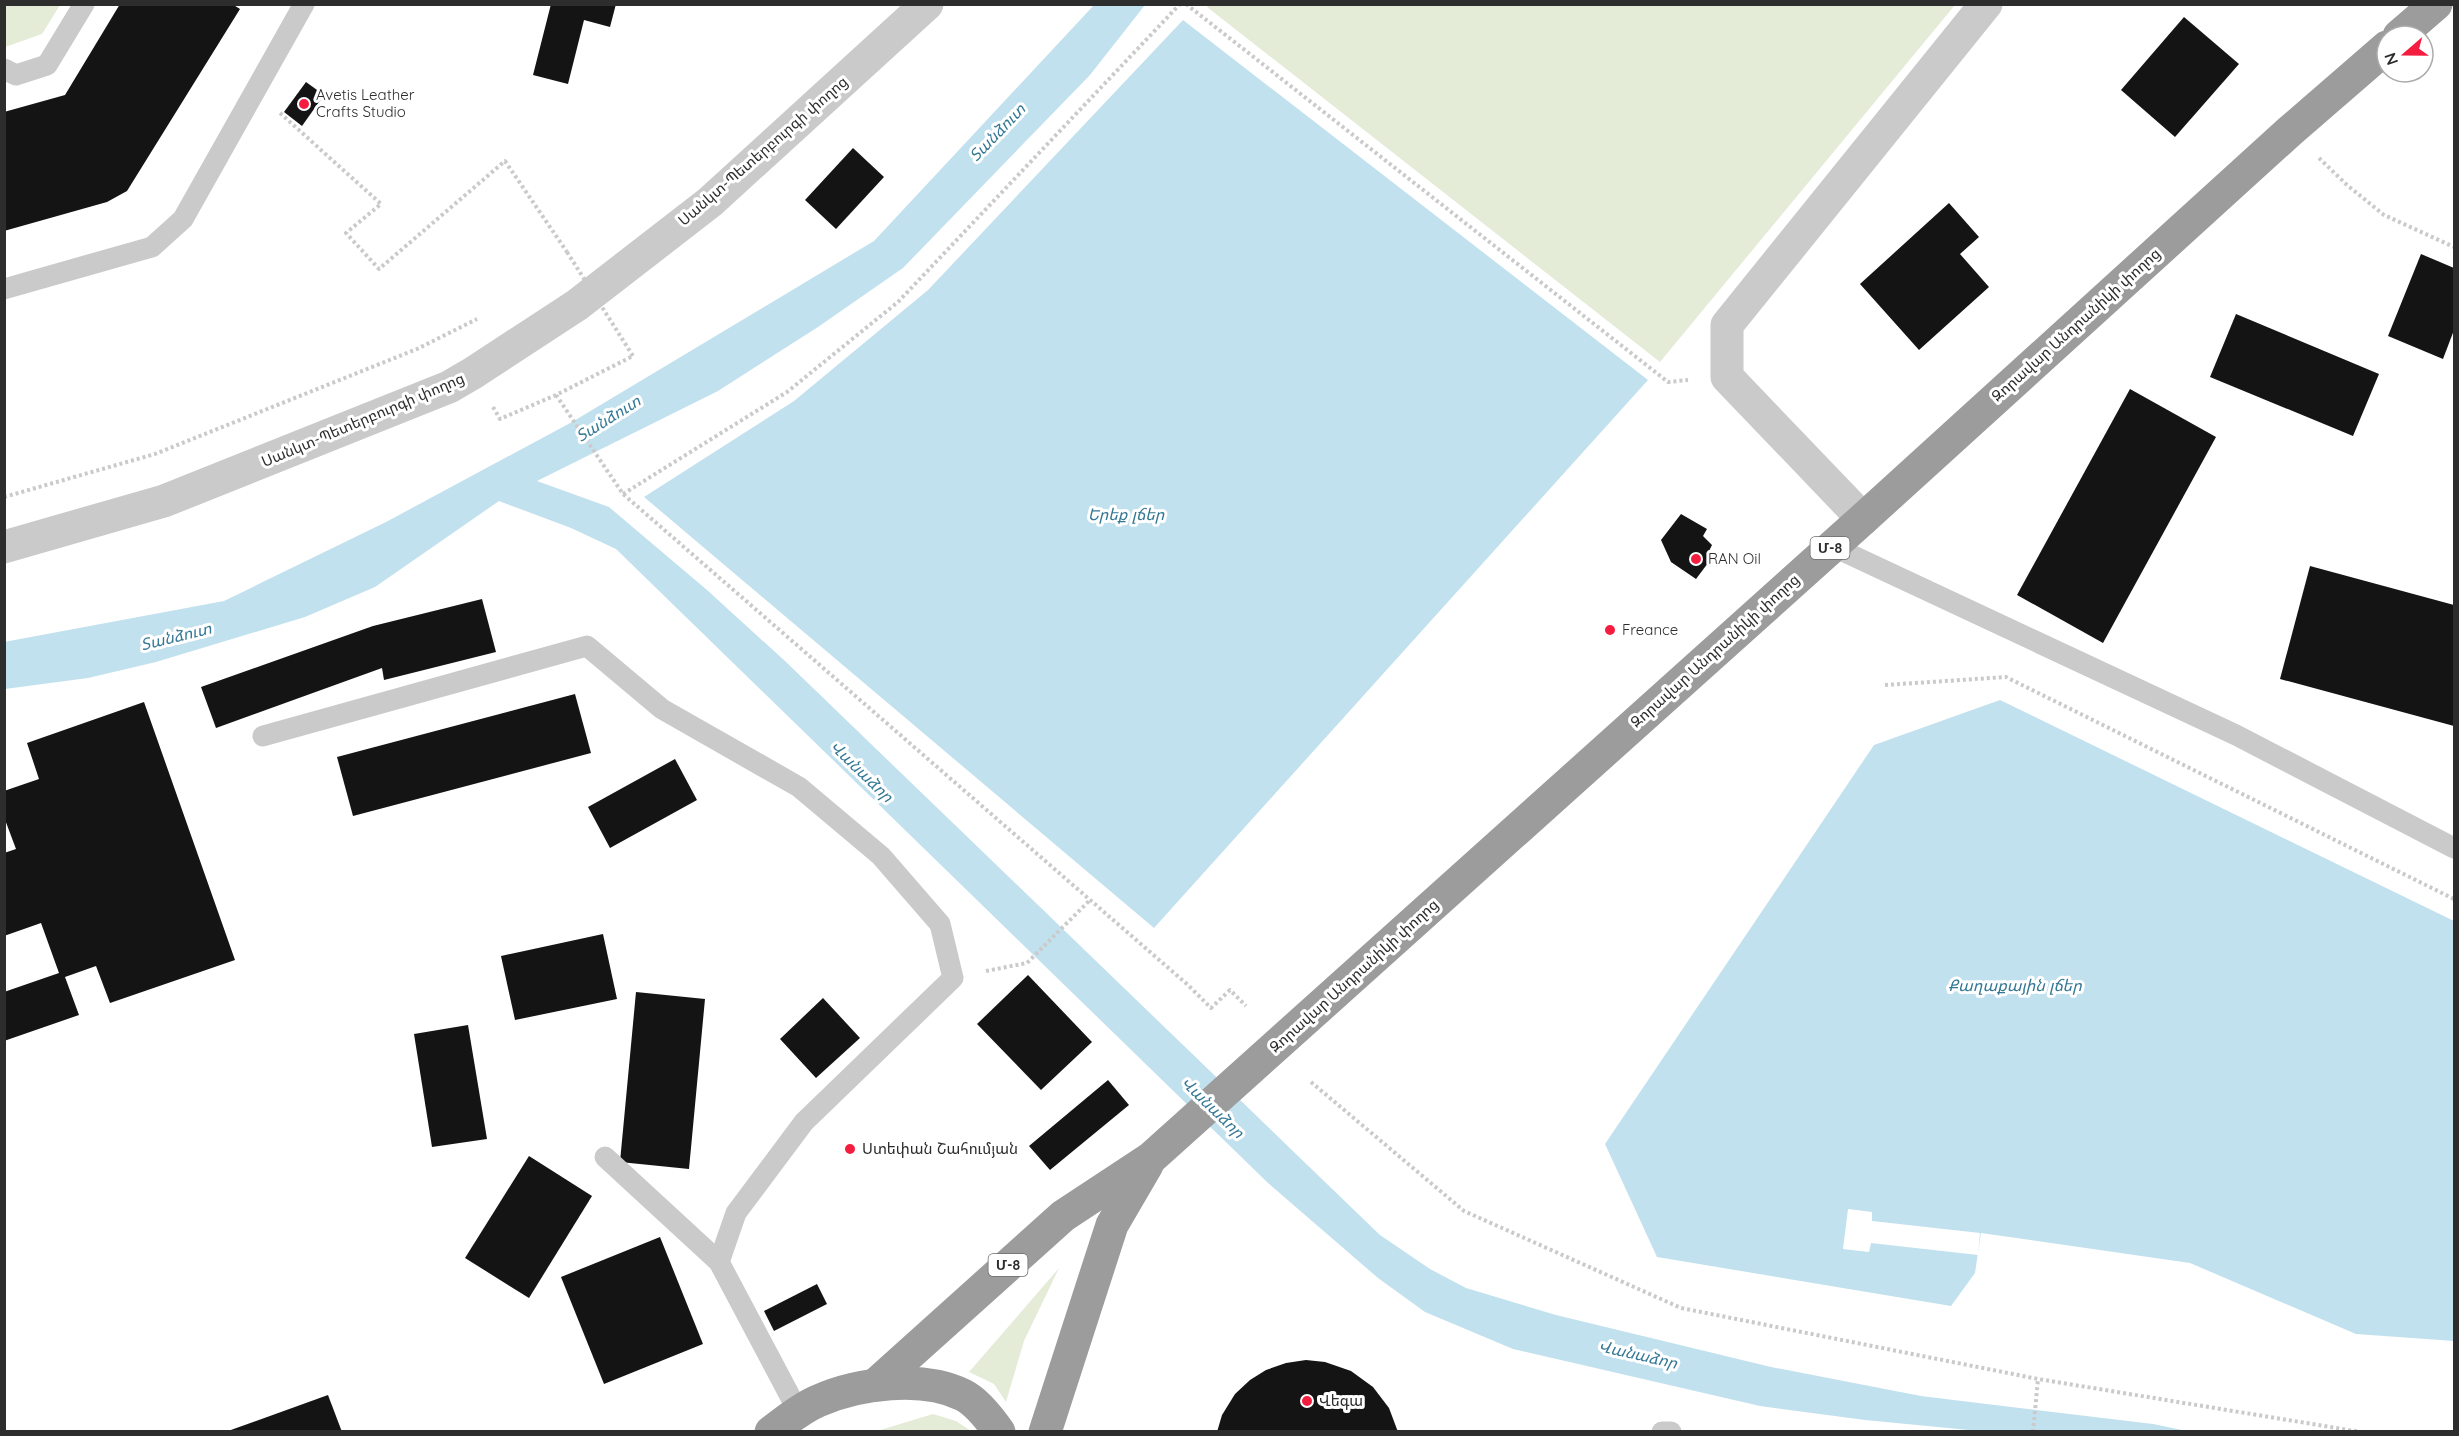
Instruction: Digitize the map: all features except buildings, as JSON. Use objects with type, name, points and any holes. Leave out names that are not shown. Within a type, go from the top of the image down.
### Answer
[{"type":"highway","points":[[2413,24],[2436,4]]},
{"type":"highway","name":"Զորավար Անդրանիկի փողոց","points":[[1151,1158],[1863,519],[2290,131],[2375,57]]},
{"type":"highway","name":"Մ-8","points":[[875,1385],[1063,1216],[1151,1158]]},
{"type":"highway","name":"Մ-8","points":[[1045,1431],[1112,1225],[1151,1158]]},
{"type":"highway","points":[[771,1431],[817,1401],[850,1390],[875,1385],[931,1386],[964,1396],[991,1419],[999,1431]]},
{"type":"street","name":"Սանկտ-Պետերբուրգի փողոց","points":[[4,547],[164,501],[449,387],[473,374],[577,305],[710,201],[927,4]]},
{"type":"street","points":[[1863,519],[1727,377],[1727,325],[1986,4]]},
{"type":"lane","points":[[4,69],[16,75],[47,65],[84,4]]},
{"type":"lane","points":[[4,289],[152,248],[183,219],[304,4]]},
{"type":"lane","points":[[1832,546],[2236,735],[2454,848]]},
{"type":"lane","points":[[263,736],[587,646],[662,709],[799,787],[881,856],[940,924],[953,978],[804,1122],[736,1213],[719,1262]]},
{"type":"lane","points":[[605,1157],[719,1262],[799,1413]]},
{"type":"lane","points":[[1662,1431],[1671,1431]]},
{"type":"path","points":[[623,494],[787,392],[897,302],[1180,4]]},
{"type":"path","points":[[1186,4],[1668,382],[1727,377]]},
{"type":"path","points":[[255,90],[381,204],[346,233],[379,268],[505,161],[567,252],[633,356],[556,395],[500,419]]},
{"type":"path","points":[[2290,131],[2347,185],[2384,215],[2454,248]]},
{"type":"path","points":[[565,268],[574,261]]},
{"type":"path","points":[[4,498],[155,454],[417,350],[478,318]]},
{"type":"path","points":[[556,395],[623,494],[1211,1008],[1230,990],[1246,1006]]},
{"type":"path","points":[[1885,685],[2006,677],[2454,899]]},
{"type":"path","points":[[953,978],[1027,963],[1090,900]]},
{"type":"path","points":[[1311,1082],[1464,1211],[1681,1308],[2037,1379],[2361,1431]]},
{"type":"path","points":[[2033,1431],[2037,1379]]},
{"type":"green space","points":[[4,5],[60,5],[42,34],[5,47]]},
{"type":"green space","points":[[1209,5],[1955,5],[1660,362],[1207,7]]},
{"type":"green space","points":[[1059,1268],[1024,1341],[1006,1402],[994,1384],[969,1372]]},
{"type":"green space","points":[[933,1414],[956,1421],[971,1431],[877,1431]]},
{"type":"water","points":[[1094,5],[1145,5],[1090,75],[903,268],[818,327],[718,391],[537,481],[609,507],[707,590],[785,661],[1380,1235],[1430,1269],[1466,1288],[1556,1315],[1771,1367],[1921,1396],[2153,1424],[2187,1431],[1979,1431],[1865,1420],[1760,1406],[1513,1349],[1425,1312],[1378,1278],[1268,1183],[616,549],[571,528],[499,501],[375,587],[305,617],[156,662],[88,678],[5,689],[4,642],[224,601],[386,522],[572,422],[874,241]]},
{"type":"water","name":"Երեք լճեր","points":[[1183,20],[1648,380],[1154,928],[644,497],[794,401],[928,290]]},
{"type":"water","name":"Քաղաքային լճեր","points":[[2000,700],[2454,921],[2454,1341],[2356,1334],[2190,1263],[1981,1233],[1975,1273],[1951,1306],[1657,1257],[1605,1144],[1874,745]]},
{"type":"pier","points":[[1848,1209],[1872,1212],[1872,1221],[1980,1233],[1978,1255],[1871,1243],[1869,1252],[1843,1249]]},
{"type":"place","name":"Avetis Leather Crafts Studio","points":[[304,104]]},
{"type":"place","name":"RAN Oil","points":[[1696,559]]},
{"type":"place","name":"Freance","points":[[1610,630]]},
{"type":"place","name":"Ստեփան Շահումյան","points":[[850,1149]]},
{"type":"place","name":"Վեգա","points":[[1307,1401]]},
{"type":"water label","name":"Տանձուտ","points":[[997,132]]},
{"type":"water label","name":"Տանձուտ","points":[[608,418]]},
{"type":"water label","name":"Տանձուտ","points":[[176,636]]},
{"type":"water label","name":"Վանաձոր","points":[[862,771]]},
{"type":"water label","name":"Վանաձոր","points":[[1213,1107]]},
{"type":"water label","name":"Վանաձոր","points":[[1638,1354]]}]
